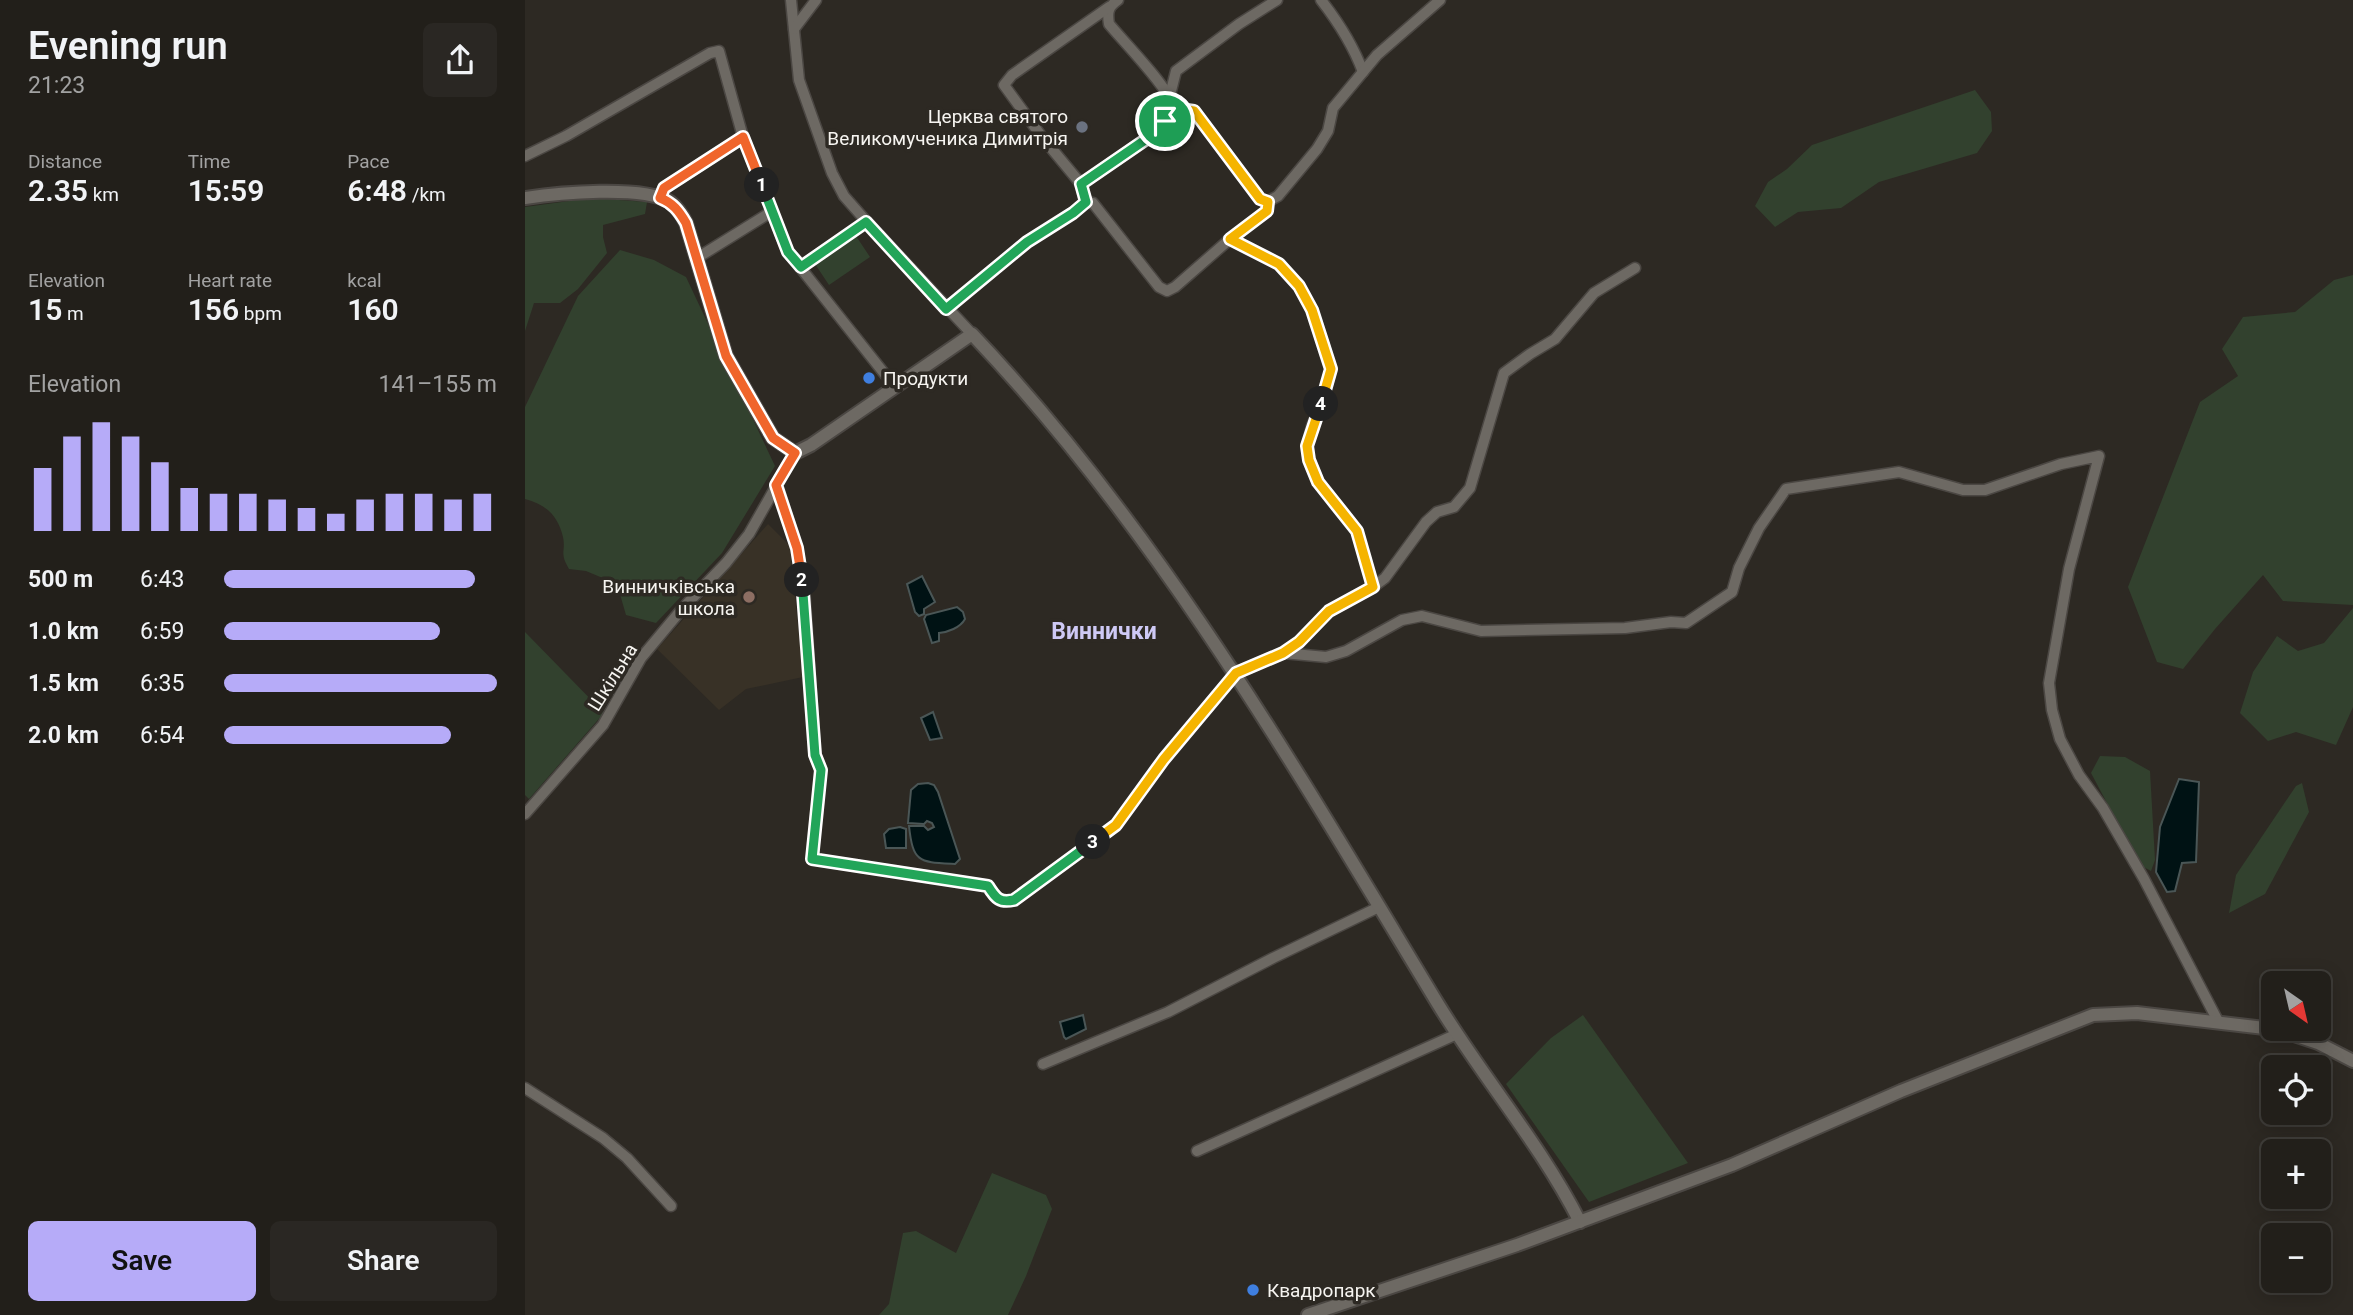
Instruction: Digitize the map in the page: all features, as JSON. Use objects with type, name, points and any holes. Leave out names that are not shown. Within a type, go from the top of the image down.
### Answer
[{"type":"street","points":[[792,0],[799,80],[831,173],[844,196],[972,334],[1068,444],[1127,519],[1236,673],[1457,1034],[1530,1140],[1580,1222]]},
{"type":"street","points":[[794,29],[816,0]]},
{"type":"street","points":[[1169,99],[1176,71],[1239,24],[1277,0]]},
{"type":"street","points":[[1321,0],[1343,29],[1363,72]]},
{"type":"street","points":[[1268,202],[1278,196],[1317,149],[1328,131],[1333,108],[1377,55],[1440,0]]},
{"type":"street","points":[[1114,3],[1107,15],[1109,24],[1169,99],[1171,109],[1165,121]]},
{"type":"street","points":[[1086,202],[1081,184],[1004,85],[1012,75],[1114,3]]},
{"type":"street","points":[[525,156],[719,51],[743,137],[788,252],[895,387]]},
{"type":"street","points":[[1081,184],[1148,138],[1180,109],[1194,111],[1260,199],[1268,202]]},
{"type":"street","points":[[660,198],[664,188],[743,137]]},
{"type":"street","points":[[525,198],[559,192],[650,194],[669,202],[678,210],[686,223],[726,356],[773,438],[795,453],[811,445],[972,334]]},
{"type":"street","points":[[946,309],[1027,242],[1086,202],[1093,203],[1159,287],[1167,291],[1267,211],[1268,202]]},
{"type":"street","points":[[697,258],[771,212]]},
{"type":"street","points":[[801,267],[866,222]]},
{"type":"street","points":[[1230,239],[1279,264],[1299,286],[1312,310],[1331,369],[1307,446],[1309,460],[1318,482],[1357,531],[1373,587]]},
{"type":"street","points":[[776,485],[797,548],[804,588],[815,755],[821,770],[812,859],[988,886],[995,898],[1003,902],[1014,900],[1116,825],[1164,759],[1236,673],[1283,653],[1299,642],[1329,611],[1373,587],[1398,563],[1426,522],[1437,512],[1454,507],[1470,488],[1504,373],[1555,339],[1594,293],[1635,268]]},
{"type":"street","name":"Шкільна","points":[[525,814],[603,725],[641,659],[749,534],[795,453]]},
{"type":"street","points":[[1283,653],[1326,657],[1346,651],[1402,620],[1422,616],[1481,631],[1625,628],[1671,622],[1686,623],[1731,592],[1739,568],[1759,528],[1786,489],[1899,472],[1963,490],[1986,490],[2061,464],[2099,456],[2069,569],[2049,683],[2052,710],[2060,739],[2079,775],[2103,808],[2137,867],[2219,1023]]},
{"type":"street","points":[[1043,1065],[1168,1012],[1379,907]]},
{"type":"street","points":[[1308,1315],[1580,1222],[1732,1165],[1901,1091],[2072,1022],[2093,1016],[2137,1013],[2261,1028]]},
{"type":"street","points":[[1197,1151],[1457,1034]]},
{"type":"street","points":[[2312,1041],[2353,1061]]},
{"type":"street","points":[[525,1088],[603,1138],[627,1158],[671,1206]]},
{"type":"shaded area","name":"Винничківська школа","points":[[768,524],[790,546],[803,677],[746,689],[719,710],[657,649]]},
{"type":"shaded area","points":[[922,576],[935,602],[919,616],[915,612],[907,584]]},
{"type":"shaded area","points":[[957,607],[963,612],[963,622],[953,629],[939,633],[939,641],[932,643],[924,619],[926,615]]},
{"type":"shaded area","points":[[933,712],[942,738],[930,740],[921,718]]},
{"type":"shaded area","points":[[2179,779],[2199,782],[2196,862],[2182,863],[2175,891],[2167,892],[2156,872],[2160,827]]},
{"type":"shaded area","points":[[918,784],[934,785],[938,792],[960,859],[955,864],[926,861],[916,854],[913,847],[909,826],[924,826],[928,830],[934,827],[927,821],[924,824],[908,823],[911,790]]},
{"type":"shaded area","points":[[889,829],[906,829],[906,848],[886,848],[884,834]]},
{"type":"shaded area","points":[[1083,1015],[1086,1029],[1066,1039],[1060,1022]]},
{"type":"green space","points":[[1975,90],[1991,112],[1992,131],[1977,153],[1879,182],[1841,208],[1798,212],[1775,227],[1755,206],[1768,182],[1787,169],[1812,145]]},
{"type":"green space","points":[[591,198],[647,202],[645,214],[603,225],[607,253],[578,289],[560,303],[534,303],[525,331],[525,207]]},
{"type":"green space","points":[[856,236],[870,257],[829,285],[815,264]]},
{"type":"green space","points":[[620,250],[654,260],[686,277],[775,466],[722,553],[656,623],[626,615],[617,584],[586,571],[569,569],[563,556],[564,542],[558,522],[544,507],[525,499],[525,407],[578,296]]},
{"type":"green space","points":[[2353,275],[2353,605],[2283,601],[2263,575],[2183,669],[2157,662],[2128,587],[2200,402],[2238,376],[2222,349],[2243,317],[2295,312],[2334,280]]},
{"type":"green space","points":[[2353,608],[2353,707],[2336,745],[2296,732],[2268,741],[2240,713],[2253,672],[2277,636],[2298,651],[2324,643]]},
{"type":"green space","points":[[525,632],[604,713],[529,799],[525,795]]},
{"type":"green space","points":[[2100,756],[2125,757],[2150,771],[2155,860],[2151,871],[2140,865],[2091,773]]},
{"type":"green space","points":[[2302,783],[2309,812],[2265,894],[2229,913],[2236,875],[2296,786]]},
{"type":"green space","points":[[1583,1015],[1688,1163],[1589,1202],[1506,1084],[1551,1038]]},
{"type":"green space","points":[[992,1173],[1046,1195],[1052,1209],[1008,1315],[879,1315],[889,1304],[903,1233],[916,1231],[956,1253]]},
{"type":"place","name":"Церква святого Великомученика Димитрія","points":[[1082,127]]},
{"type":"place","name":"Продукти","points":[[869,378]]},
{"type":"place","name":"Винничківська школа","points":[[749,597]]},
{"type":"place","name":"Квадропарк","points":[[1253,1290]]},
{"type":"district","name":"Виннички","points":[[1104,631]]},
{"type":"route","points":[[1180,109],[1194,111],[1260,199],[1268,202],[1267,211],[1230,239],[1279,264],[1299,286],[1312,310],[1331,369],[1307,446],[1309,460],[1318,482],[1357,531],[1373,587],[1329,611],[1299,642],[1283,653],[1236,673],[1164,759],[1116,825],[1014,900],[1003,902],[995,898],[988,886],[812,859],[821,770],[815,755],[804,588],[797,548],[776,485],[795,453],[773,438],[726,356],[686,223],[678,210],[660,198],[664,188],[743,137],[788,252],[801,267],[866,222],[946,309],[1027,242],[1086,202],[1081,184],[1148,138],[1165,121],[1180,109]]}]
